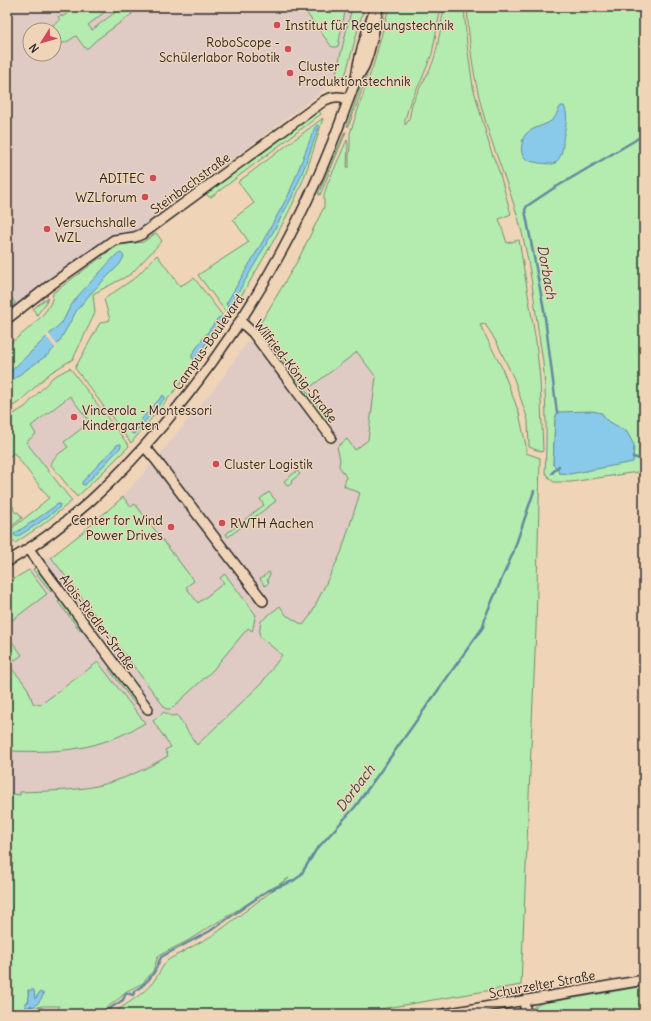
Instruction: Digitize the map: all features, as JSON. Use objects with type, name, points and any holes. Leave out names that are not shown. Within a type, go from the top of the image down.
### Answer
[{"type":"street","name":"Campus-Boulevard","points":[[7,562],[29,549],[63,525],[94,499],[145,447],[183,402],[210,366],[240,321],[269,274],[303,211],[327,157],[356,80],[358,62],[367,30],[377,7]]},
{"type":"street","name":"Steinbachstraße","points":[[7,319],[49,286],[114,240],[135,237],[142,234],[325,100],[332,97],[342,97],[348,100]]},
{"type":"street","name":"Wilfried-König-Straße","points":[[240,321],[253,333],[331,437]]},
{"type":"street","points":[[145,447],[263,601]]},
{"type":"street","name":"Alois-Riedler-Straße","points":[[29,549],[148,709]]},
{"type":"street","name":"Schurzelter Straße","points":[[444,1014],[644,980]]},
{"type":"street","points":[[525,1000],[525,1014]]},
{"type":"shaded area","points":[[7,7],[364,7],[346,73],[142,227],[115,235],[7,314]]},
{"type":"shaded area","name":"RWTH Aachen","points":[[298,260],[357,352],[376,377],[360,493],[341,553],[310,616],[261,684],[194,749],[165,767],[117,788],[7,801],[7,583],[36,567],[83,532],[115,505],[148,468],[220,381],[260,324]]},
{"type":"shaded area","points":[[71,396],[90,422],[53,467],[51,465],[46,468],[26,442],[36,434],[31,427]]},
{"type":"green space","points":[[111,7],[88,25],[92,30],[122,7],[131,7],[132,14],[95,41],[88,48],[85,48],[76,36],[62,43],[62,22],[57,22],[60,20],[58,17],[61,15],[62,17],[71,11],[69,8]]},
{"type":"green space","points":[[302,7],[346,7],[338,46],[332,47]]},
{"type":"green space","points":[[352,7],[364,7],[346,73],[334,82]]},
{"type":"green space","points":[[384,7],[386,7],[374,53],[348,127],[347,126],[361,86]]},
{"type":"green space","points":[[389,7],[441,7],[432,54],[421,81],[410,102],[405,125],[407,123],[415,96],[434,59],[439,40],[444,7],[464,7],[467,45],[473,87],[511,214],[499,219],[507,243],[519,240],[536,342],[540,379],[542,452],[529,447],[528,420],[514,379],[491,333],[485,324],[480,325],[502,368],[519,413],[526,446],[526,453],[540,458],[536,629],[521,985],[351,1014],[112,1014],[140,995],[150,986],[168,960],[215,934],[289,878],[187,941],[158,956],[153,971],[143,983],[125,992],[121,997],[105,1009],[95,1014],[56,1014],[59,1006],[42,1006],[7,1014],[7,793],[20,795],[20,792],[88,788],[107,784],[134,774],[168,756],[165,750],[171,747],[153,721],[164,712],[173,716],[177,715],[197,745],[261,684],[282,655],[259,636],[261,621],[280,606],[286,615],[303,625],[310,616],[341,553],[360,493],[344,486],[346,477],[339,466],[340,459],[337,447],[347,439],[355,450],[368,440],[376,377],[357,352],[309,388],[260,324],[298,260],[324,207],[324,195],[327,185],[347,140],[347,167],[349,167],[350,133],[374,63]],"holes":[[[28,991],[35,999],[40,992],[32,1007],[24,1004],[29,1001]]]},
{"type":"green space","points":[[467,7],[644,7],[644,471],[571,482],[554,482],[545,472],[546,422],[544,373],[530,271],[519,221],[490,137],[476,84]],"holes":[[[557,412],[604,419],[627,432],[559,470],[553,465],[555,420]]]},
{"type":"green space","points":[[318,110],[321,114],[211,197],[206,194],[206,193]]},
{"type":"green space","points":[[323,118],[307,169],[288,214],[229,316],[198,275],[249,242],[233,219],[254,203],[238,182]]},
{"type":"green space","points":[[346,132],[320,195],[318,194]]},
{"type":"green space","points":[[156,233],[162,241],[131,274],[93,294],[95,313],[73,359],[50,373],[19,402],[7,410],[7,346],[42,315],[52,301],[53,293],[119,245],[143,242]]},
{"type":"green space","points":[[157,255],[180,286],[194,278],[226,320],[191,371],[131,443],[75,368],[100,323],[110,320],[104,299],[135,278]]},
{"type":"green space","points":[[7,292],[15,304],[7,310],[7,305],[9,303],[7,301]]},
{"type":"green space","points":[[48,297],[46,303],[37,315],[33,309]]},
{"type":"green space","points":[[259,328],[329,421],[326,423],[257,330]]},
{"type":"green space","points":[[70,368],[129,446],[77,497],[51,465],[55,457],[68,447],[64,442],[90,422],[70,396],[31,426],[36,434],[26,442],[72,501],[42,525],[15,543],[7,532],[49,498],[14,453],[7,458],[7,418],[25,407],[53,377]]},
{"type":"green space","points":[[297,471],[300,474],[291,481],[292,483],[288,486],[284,481]]},
{"type":"green space","points":[[269,492],[276,501],[228,537],[226,534],[264,505],[260,499]]},
{"type":"green space","points":[[123,497],[131,507],[135,504],[194,581],[186,587],[198,603],[224,583],[220,578],[225,574],[256,615],[252,631],[248,628],[212,671],[171,709],[166,709],[51,557],[83,532]]},
{"type":"green space","points":[[7,501],[9,501],[16,513],[18,512],[22,518],[7,530]]},
{"type":"green space","points":[[36,567],[53,590],[51,592],[33,569]]},
{"type":"green space","points":[[29,570],[47,594],[7,624],[7,583]]},
{"type":"green space","points":[[269,572],[270,574],[267,580],[269,582],[265,586],[260,579]]},
{"type":"green space","points":[[61,600],[82,629],[80,630],[58,602]]},
{"type":"green space","points":[[13,643],[22,655],[15,660],[7,651],[7,647]]},
{"type":"green space","points":[[98,662],[145,723],[126,733],[95,745],[47,751],[11,751],[9,761],[7,758],[7,664],[28,689],[33,703],[40,705]]},
{"type":"green space","points":[[111,667],[137,702],[135,704],[109,669]]},
{"type":"green space","points":[[644,986],[644,1014],[531,1014],[532,1008],[544,1002]]},
{"type":"water","points":[[561,106],[564,106],[566,110],[567,119],[561,155],[554,164],[529,161],[523,156],[522,151],[524,136],[553,119]]},
{"type":"water","points":[[317,125],[319,127],[291,199],[254,266],[228,307],[226,304],[289,194]]},
{"type":"water","points":[[121,253],[124,256],[120,264],[91,293],[77,310],[59,342],[49,354],[7,385],[7,375],[63,321],[77,297],[116,255]]},
{"type":"water","points":[[220,317],[222,318],[221,321],[196,358],[192,358],[192,354]]},
{"type":"water","points":[[163,395],[165,397],[164,399],[134,434],[132,434],[131,431]]},
{"type":"water","points":[[592,411],[602,413],[605,419],[627,432],[634,445],[633,462],[570,474],[559,473],[557,468],[553,465],[555,420],[557,412]]},
{"type":"water","points":[[119,444],[121,444],[121,447],[85,485],[83,485],[82,482]]},
{"type":"water","points":[[60,504],[59,508],[36,525],[17,537],[14,535],[14,534]]},
{"type":"water","points":[[28,990],[34,990],[35,999],[40,992],[44,994],[41,1000],[33,1007],[26,1007],[24,1005],[29,1001]]},
{"type":"pier","points":[[48,333],[58,346],[56,349],[45,335]]},
{"type":"waterway","name":"Dorbach","points":[[557,413],[544,310],[525,210],[527,206],[551,190],[644,134]]},
{"type":"waterway","points":[[633,457],[644,460]]},
{"type":"waterway","name":"Dorbach","points":[[552,473],[559,466]]},
{"type":"waterway","name":"Dorbach","points":[[101,1014],[123,1000],[127,993],[133,995],[134,991],[142,986],[152,976],[161,957],[210,931],[267,891],[293,881],[300,876],[316,850],[355,807],[483,627],[486,615],[513,553],[534,491]]},
{"type":"waterway","name":"Dorbach","points":[[23,1014],[28,1012],[31,1006]]},
{"type":"waterway","name":"Dorbach","points":[[28,1012],[39,1009],[45,1010]]},
{"type":"place","name":"Institut für Regelungstechnik","points":[[277,25]]},
{"type":"place","name":"RoboScope - Schülerlabor Robotik","points":[[288,49]]},
{"type":"place","name":"Cluster Produktionstechnik","points":[[290,73]]},
{"type":"place","name":"ADITEC","points":[[153,178]]},
{"type":"place","name":"WZLforum","points":[[145,197]]},
{"type":"place","name":"Versuchshalle WZL","points":[[47,229]]},
{"type":"place","name":"Vincerola - Montessori Kindergarten","points":[[74,417]]},
{"type":"place","name":"Cluster Logistik","points":[[216,464]]},
{"type":"place","name":"RWTH Aachen","points":[[222,523]]},
{"type":"place","name":"Center for Wind Power Drives","points":[[171,527]]}]
